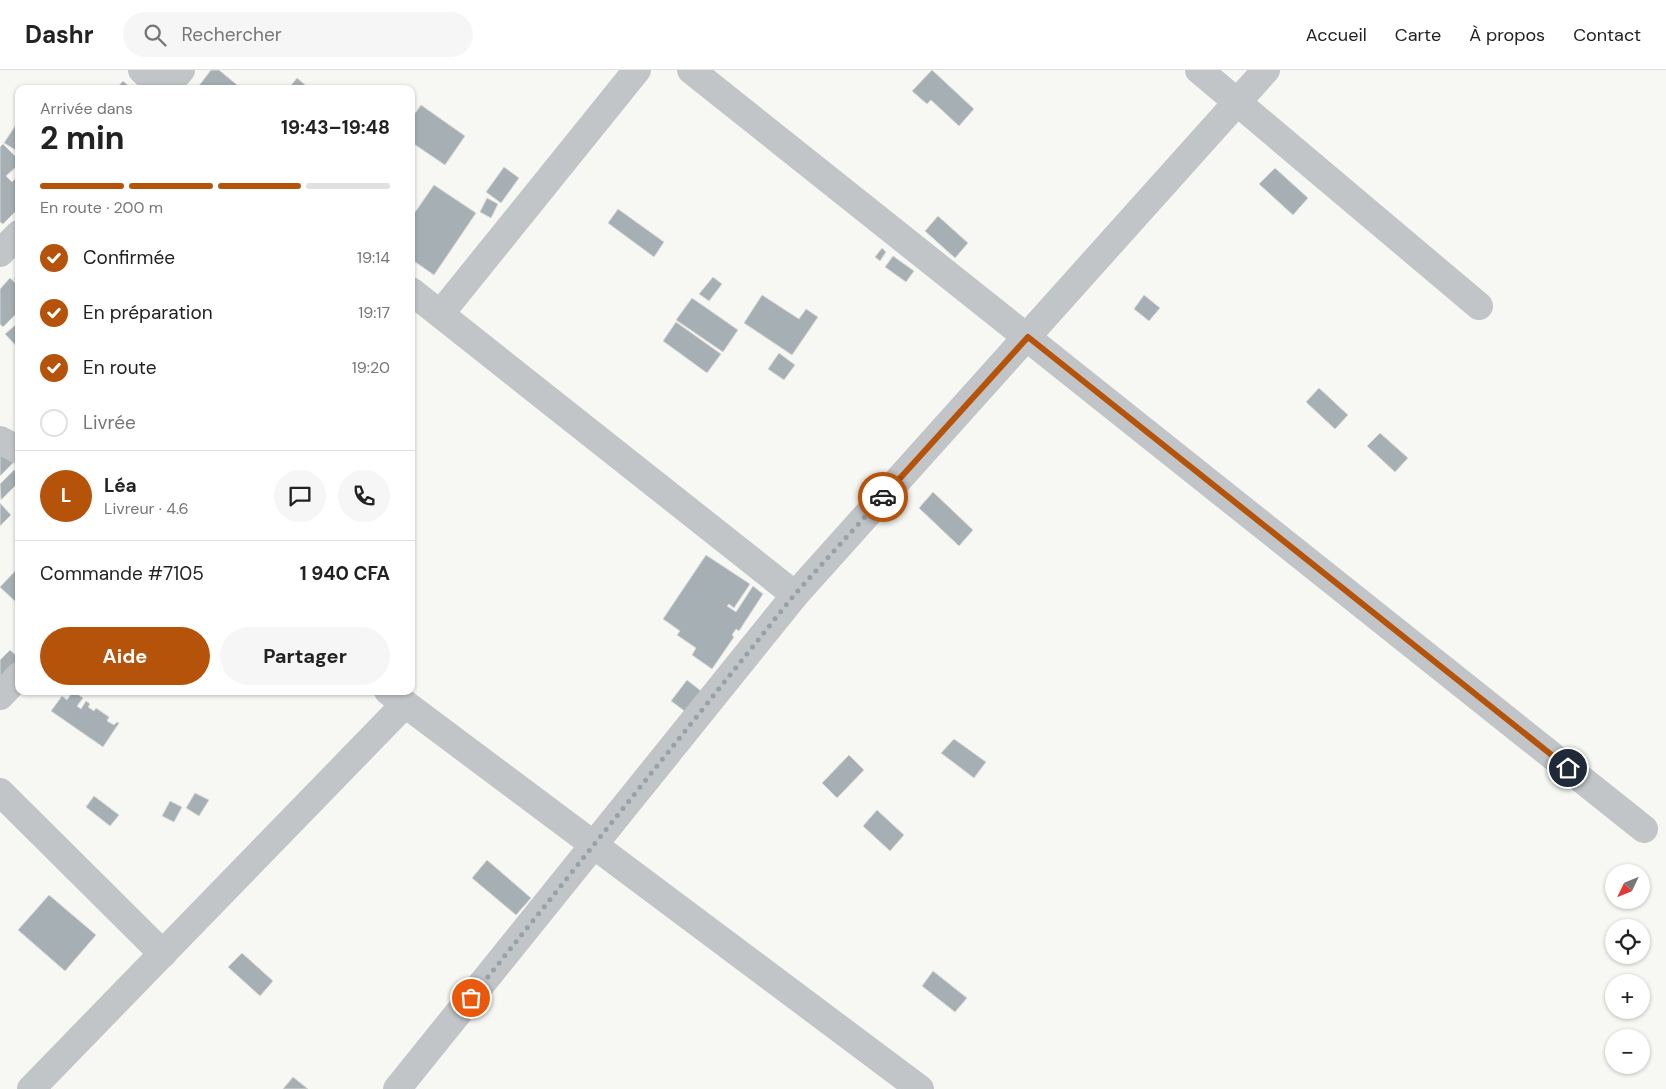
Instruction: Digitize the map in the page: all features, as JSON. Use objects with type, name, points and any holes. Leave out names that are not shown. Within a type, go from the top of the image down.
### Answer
[{"type":"street","points":[[142,70],[159,85]]},
{"type":"street","points":[[168,85],[181,70]]},
{"type":"street","points":[[441,313],[636,70]]},
{"type":"street","points":[[691,70],[1644,829]]},
{"type":"street","points":[[1199,70],[1479,306]]},
{"type":"street","points":[[397,1089],[795,594],[1266,70]]},
{"type":"street","points":[[0,253],[15,238]]},
{"type":"street","points":[[415,294],[795,594]]},
{"type":"street","points":[[0,440],[15,448]]},
{"type":"street","points":[[0,696],[15,680]]},
{"type":"street","points":[[31,1089],[162,954],[396,698],[920,1089]]},
{"type":"street","points":[[0,792],[162,954]]},
{"type":"building","points":[[211,70],[219,70],[237,85],[200,85]]},
{"type":"building","points":[[932,70],[974,109],[959,126],[931,100],[927,104],[912,91]]},
{"type":"building","points":[[297,78],[305,85],[291,85]]},
{"type":"building","points":[[123,81],[128,85],[120,85]]},
{"type":"building","points":[[421,105],[465,136],[445,165],[415,145],[415,113]]},
{"type":"building","points":[[15,126],[15,150],[4,143]]},
{"type":"building","points":[[3,144],[15,156],[15,168],[6,176],[12,182],[15,179],[15,212],[3,224],[0,222],[0,147]]},
{"type":"building","points":[[504,167],[519,178],[501,203],[486,192]]},
{"type":"building","points":[[1275,168],[1308,198],[1293,215],[1259,184]]},
{"type":"building","points":[[434,185],[476,213],[434,275],[415,262],[415,212]]},
{"type":"building","points":[[487,198],[498,204],[491,218],[480,212]]},
{"type":"building","points":[[618,209],[664,242],[654,257],[608,223]]},
{"type":"building","points":[[938,216],[968,243],[955,258],[925,231]]},
{"type":"building","points":[[882,248],[886,252],[880,261],[875,257]]},
{"type":"building","points":[[893,256],[914,271],[906,282],[885,267]]},
{"type":"building","points":[[713,277],[722,284],[709,301],[699,294]]},
{"type":"building","points":[[10,278],[15,282],[15,315],[3,327],[0,324],[0,289]]},
{"type":"building","points":[[762,295],[799,319],[806,309],[818,317],[792,355],[744,323]]},
{"type":"building","points":[[1144,295],[1160,308],[1149,321],[1134,309]]},
{"type":"building","points":[[692,298],[738,330],[723,352],[676,320]]},
{"type":"building","points":[[676,322],[721,354],[707,373],[663,341]]},
{"type":"building","points":[[15,325],[15,345],[5,334]]},
{"type":"building","points":[[779,353],[795,365],[784,380],[768,369]]},
{"type":"building","points":[[1319,388],[1348,415],[1335,429],[1306,402]]},
{"type":"building","points":[[1380,433],[1408,458],[1395,472],[1367,446]]},
{"type":"building","points":[[0,451],[13,463],[0,476]]},
{"type":"building","points":[[15,471],[15,486],[1,500],[0,484]]},
{"type":"building","points":[[933,492],[973,530],[959,546],[919,508]]},
{"type":"building","points":[[0,503],[11,515],[0,526]]},
{"type":"building","points":[[706,555],[750,584],[734,608],[729,604],[727,606],[736,612],[753,586],[763,594],[739,631],[736,629],[732,635],[734,637],[712,669],[692,655],[696,648],[677,635],[680,631],[663,619]]},
{"type":"building","points":[[15,571],[15,601],[0,587]]},
{"type":"building","points":[[10,650],[15,654],[15,672],[0,688],[0,660]]},
{"type":"building","points":[[687,680],[701,691],[686,712],[671,701]]},
{"type":"building","points":[[70,695],[79,695],[83,698],[77,706],[81,709],[86,701],[90,704],[88,707],[94,711],[96,708],[109,717],[107,721],[114,725],[117,722],[119,723],[103,747],[51,711],[62,696],[67,700]]},
{"type":"building","points":[[954,739],[986,762],[974,778],[941,753]]},
{"type":"building","points":[[849,755],[864,770],[837,798],[822,783]]},
{"type":"building","points":[[195,793],[209,800],[199,816],[186,808]]},
{"type":"building","points":[[94,796],[119,815],[110,826],[86,807]]},
{"type":"building","points":[[170,801],[182,807],[174,822],[162,816]]},
{"type":"building","points":[[877,810],[904,835],[890,851],[863,826]]},
{"type":"building","points":[[487,860],[531,898],[516,915],[472,878]]},
{"type":"building","points":[[49,895],[96,935],[65,971],[18,930]]},
{"type":"building","points":[[242,953],[273,981],[260,996],[228,967]]},
{"type":"building","points":[[933,971],[967,998],[955,1012],[922,986]]},
{"type":"building","points":[[293,1077],[308,1089],[283,1089]]},
{"type":"way so far","points":[[471,998],[795,594],[883,497]]},
{"type":"route","points":[[883,497],[1028,337],[1568,768]]}]
